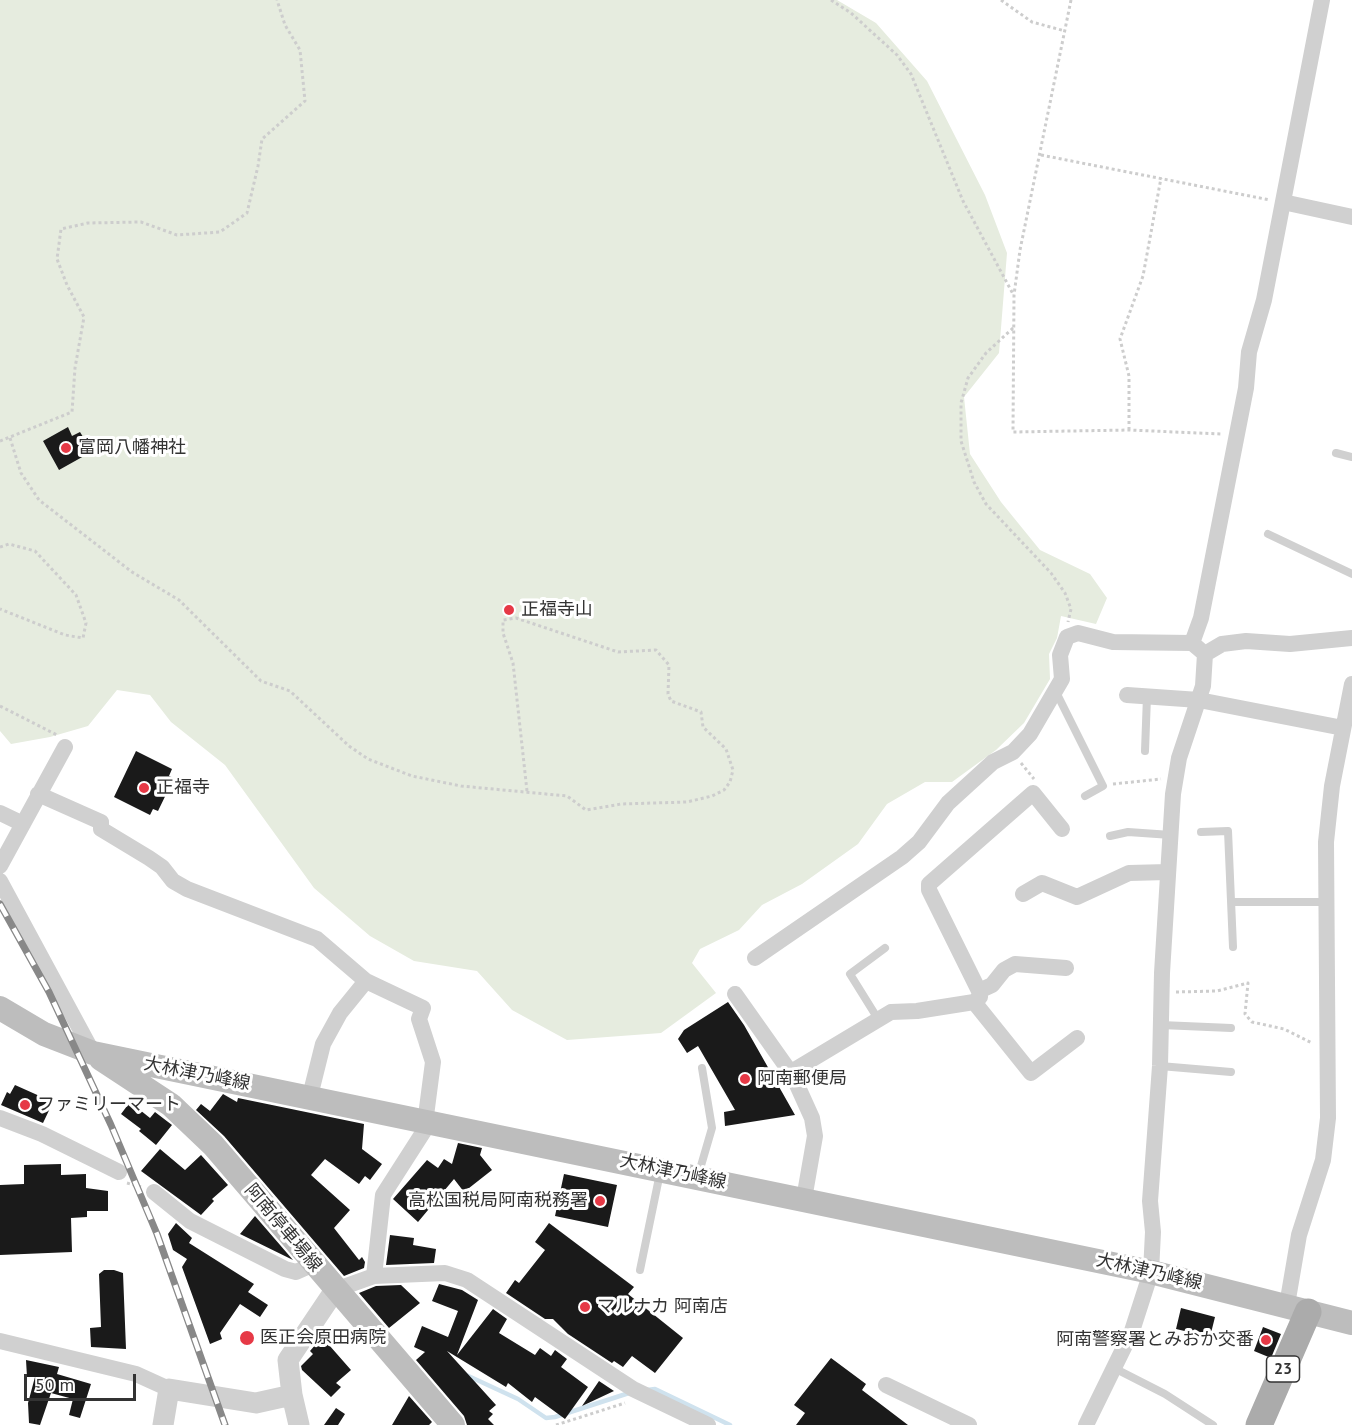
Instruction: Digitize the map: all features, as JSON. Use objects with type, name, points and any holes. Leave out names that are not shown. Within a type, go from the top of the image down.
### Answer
[{"type":"main road","name":"大林津乃峰線","points":[[0,1008],[44,1034],[93,1053],[310,1096],[1151,1272],[1352,1323]]},
{"type":"main road","name":"阿南停車場線","points":[[93,1053],[171,1105],[213,1145],[453,1425]]},
{"type":"main road","name":"23","points":[[1259,1425],[1298,1308]]},
{"type":"street","points":[[1086,1425],[1112,1367],[1132,1331],[1151,1272],[1154,1232],[1150,1201],[1160,1066],[1161,992],[1168,872],[1176,779],[1179,759],[1199,700],[1201,618],[1246,388],[1249,352],[1264,300],[1322,0]]},
{"type":"street","points":[[1283,202],[1352,217]]},
{"type":"street","points":[[755,958],[902,857],[919,842],[948,803],[993,762],[1013,752],[1030,734],[1056,692],[1062,679],[1060,655],[1067,638],[1078,633],[1113,642],[1199,648],[1246,641],[1290,644],[1352,638]]},
{"type":"street","points":[[1298,1308],[1299,1235],[1323,1160],[1328,1118],[1326,842],[1332,786],[1347,741],[1352,684]]},
{"type":"street","points":[[1127,695],[1199,700],[1347,741]]},
{"type":"street","points":[[0,866],[65,747]]},
{"type":"street","points":[[1062,829],[1033,793],[929,884],[929,890],[977,996],[1031,1073],[1077,1038]]},
{"type":"street","points":[[38,794],[101,822],[101,828],[162,867],[173,881],[187,890],[317,939],[366,981],[423,1008],[419,1020],[433,1062],[425,1121],[421,1138],[383,1195],[374,1276]]},
{"type":"street","points":[[0,813],[23,824]]},
{"type":"street","points":[[1023,894],[1042,883],[1077,897],[1129,873],[1168,872]]},
{"type":"street","points":[[0,881],[93,1053]]},
{"type":"street","points":[[793,1076],[796,1068],[878,1019],[897,1011],[917,1011],[977,996],[992,985],[1005,970],[1016,964],[1066,968]]},
{"type":"street","points":[[310,1096],[322,1044],[340,1012],[366,981]]},
{"type":"street","points":[[735,994],[793,1076],[815,1129],[804,1199]]},
{"type":"street","points":[[0,1118],[42,1134],[119,1172]]},
{"type":"street","points":[[154,1192],[190,1221],[285,1269],[296,1272],[314,1264]]},
{"type":"street","points":[[299,1425],[292,1395],[288,1360],[335,1290],[374,1276],[445,1273],[467,1280],[642,1393],[708,1425]]},
{"type":"street","points":[[0,1341],[136,1374],[169,1389],[256,1403],[292,1395]]},
{"type":"street","points":[[886,1385],[969,1425]]},
{"type":"street","points":[[163,1425],[169,1389]]},
{"type":"lane","points":[[1336,453],[1352,458]]},
{"type":"lane","points":[[1268,534],[1352,574]]},
{"type":"lane","points":[[1056,692],[1103,786],[1085,796]]},
{"type":"lane","points":[[1145,751],[1147,696]]},
{"type":"lane","points":[[1201,832],[1228,831],[1233,947]]},
{"type":"lane","points":[[1110,836],[1128,832],[1171,835]]},
{"type":"lane","points":[[1232,902],[1326,902]]},
{"type":"lane","points":[[878,1019],[850,974],[885,948]]},
{"type":"lane","points":[[1161,1025],[1231,1028]]},
{"type":"lane","points":[[1160,1066],[1231,1072]]},
{"type":"lane","points":[[698,1177],[712,1128],[702,1068]]},
{"type":"lane","points":[[640,1270],[660,1169]]},
{"type":"lane","points":[[1112,1367],[1165,1394],[1213,1425]]},
{"type":"path","points":[[0,441],[72,412],[75,368],[84,317],[67,285],[57,259],[62,229],[88,223],[141,222],[177,235],[220,232],[247,213],[262,139],[305,101],[300,50],[285,25],[277,0]]},
{"type":"path","points":[[831,0],[851,13],[897,55],[910,74],[963,201],[1014,295]]},
{"type":"path","points":[[1001,0],[1032,22],[1065,31]]},
{"type":"path","points":[[1071,0],[1020,250],[1014,295],[1013,432],[1129,430],[1235,436]]},
{"type":"path","points":[[1040,154],[1283,202]]},
{"type":"path","points":[[1129,430],[1129,376],[1120,339],[1143,276],[1161,178]]},
{"type":"path","points":[[1013,328],[986,353],[968,378],[961,404],[961,441],[974,482],[986,504],[1051,573],[1065,594],[1071,609],[1067,638]]},
{"type":"path","points":[[10,438],[21,473],[39,500],[132,572],[179,600],[261,681],[290,692],[350,746],[368,759],[412,776],[461,786],[567,796],[586,810],[621,804],[677,803],[712,796],[724,790],[730,782],[733,770],[726,749],[703,727],[701,712],[671,701],[668,694],[669,665],[656,650],[618,652],[516,618],[503,620],[503,633],[513,663],[527,791]]},
{"type":"path","points":[[0,546],[9,544],[35,551],[76,595],[86,623],[83,638],[65,635],[0,609]]},
{"type":"path","points":[[0,706],[55,732],[65,747]]},
{"type":"path","points":[[1013,752],[1034,780],[1033,793]]},
{"type":"path","points":[[1103,786],[1133,780],[1176,779]]},
{"type":"path","points":[[1161,992],[1217,991],[1248,982],[1245,1014],[1252,1022],[1284,1029],[1328,1050]]},
{"type":"path","points":[[119,1172],[122,1181],[154,1192]]},
{"type":"path","points":[[556,1425],[642,1393]]},
{"type":"shaded area","points":[[0,0],[837,0],[876,23],[927,81],[985,195],[1007,253],[999,353],[964,397],[970,454],[1001,502],[1040,550],[1090,574],[1107,598],[1096,624],[1061,616],[1057,638],[1049,654],[1050,679],[1024,723],[996,750],[952,782],[925,782],[887,804],[858,844],[802,884],[762,905],[739,930],[700,949],[692,963],[716,993],[661,1033],[567,1040],[512,1010],[477,971],[414,961],[370,936],[314,888],[225,765],[171,722],[150,695],[117,690],[88,726],[50,737],[11,744],[0,731]]},
{"type":"building","name":"富岡八幡神社","points":[[68,427],[72,436],[80,432],[88,445],[80,450],[84,456],[59,470],[43,441]]},
{"type":"building","name":"正福寺","points":[[136,751],[172,769],[169,776],[174,778],[158,811],[153,809],[150,815],[114,797]]},
{"type":"building","points":[[728,1002],[744,1025],[795,1115],[725,1126],[724,1112],[735,1110],[698,1046],[687,1053],[678,1039],[684,1030]]},
{"type":"building","points":[[15,1085],[53,1102],[43,1123],[1,1105],[7,1092],[10,1094]]},
{"type":"building","points":[[223,1094],[237,1102],[238,1098],[364,1124],[362,1149],[382,1164],[370,1180],[365,1176],[359,1184],[325,1159],[311,1175],[350,1210],[334,1228],[359,1260],[362,1257],[365,1262],[364,1268],[344,1276],[224,1136],[196,1110],[201,1104],[210,1111]]},
{"type":"building","points":[[130,1102],[150,1118],[155,1112],[172,1125],[156,1145],[139,1131],[141,1129],[121,1114]]},
{"type":"building","points":[[458,1143],[482,1148],[480,1155],[492,1170],[464,1192],[454,1179],[418,1222],[393,1199],[427,1160],[438,1168],[444,1159],[452,1164]]},
{"type":"building","points":[[160,1149],[185,1170],[201,1155],[228,1185],[212,1199],[214,1201],[201,1215],[141,1171]]},
{"type":"building","points":[[61,1164],[61,1175],[86,1174],[86,1188],[108,1191],[108,1211],[87,1211],[87,1217],[71,1218],[72,1252],[0,1255],[0,1185],[24,1184],[24,1165]]},
{"type":"building","points":[[564,1174],[617,1185],[608,1227],[555,1216]]},
{"type":"building","points":[[255,1216],[293,1260],[240,1234]]},
{"type":"building","points":[[176,1223],[192,1238],[189,1243],[254,1284],[248,1292],[268,1305],[260,1317],[240,1304],[220,1333],[222,1339],[210,1344],[182,1267],[187,1259],[173,1250],[168,1234]]},
{"type":"building","name":"マルナカ 阿南店","points":[[549,1223],[634,1287],[628,1294],[683,1338],[655,1373],[632,1356],[623,1367],[614,1361],[612,1363],[568,1334],[553,1319],[545,1319],[506,1293],[515,1280],[519,1283],[545,1250],[535,1242]]},
{"type":"building","points":[[390,1235],[414,1238],[413,1245],[436,1249],[434,1263],[386,1265]]},
{"type":"building","points":[[104,1270],[123,1273],[126,1349],[91,1347],[90,1328],[101,1327],[99,1274]]},
{"type":"building","points":[[439,1284],[462,1290],[478,1300],[457,1355],[493,1309],[507,1319],[499,1333],[535,1355],[540,1348],[551,1356],[555,1350],[567,1359],[561,1367],[588,1387],[565,1419],[535,1397],[532,1402],[508,1383],[506,1387],[447,1351],[496,1405],[489,1411],[493,1414],[488,1419],[494,1425],[467,1425],[464,1416],[416,1360],[425,1352],[414,1347],[422,1326],[448,1337],[458,1311],[432,1301]]},
{"type":"building","points":[[401,1285],[420,1303],[389,1328],[359,1293],[376,1286]]},
{"type":"building","points":[[1181,1308],[1215,1317],[1210,1337],[1176,1329]]},
{"type":"building","points":[[1263,1327],[1281,1334],[1271,1358],[1254,1351]]},
{"type":"building","points":[[322,1337],[351,1370],[336,1383],[341,1387],[331,1397],[302,1370],[301,1366],[313,1354],[310,1351]]},
{"type":"building","points":[[831,1358],[866,1384],[862,1390],[908,1425],[796,1425],[805,1413],[794,1405]]},
{"type":"building","points":[[26,1360],[59,1367],[57,1374],[91,1384],[80,1418],[69,1415],[73,1399],[51,1393],[40,1425],[29,1423],[28,1403],[35,1377],[27,1377]]},
{"type":"building","points":[[599,1381],[614,1391],[582,1406]]},
{"type":"building","points":[[409,1396],[432,1422],[429,1425],[392,1425]]},
{"type":"building","points":[[336,1408],[345,1414],[338,1425],[324,1425]]},
{"type":"waterway","points":[[464,1374],[518,1399],[546,1418],[629,1393]]},
{"type":"waterway","points":[[647,1390],[655,1389],[730,1425]]},
{"type":"railway","points":[[0,904],[49,992],[111,1125],[157,1234],[225,1425]]},
{"type":"place","name":"富岡八幡神社","points":[[66,448]]},
{"type":"place","name":"正福寺山","points":[[509,610]]},
{"type":"place","name":"正福寺","points":[[144,788]]},
{"type":"place","name":"阿南郵便局","points":[[745,1079]]},
{"type":"place","name":"ファミリーマート","points":[[25,1105]]},
{"type":"place","name":"高松国税局阿南税務署","points":[[600,1201]]},
{"type":"place","name":"マルナカ 阿南店","points":[[585,1307]]},
{"type":"place","name":"医正会原田病院","points":[[247,1338]]},
{"type":"place","name":"阿南警察署とみおか交番","points":[[1266,1340]]}]
